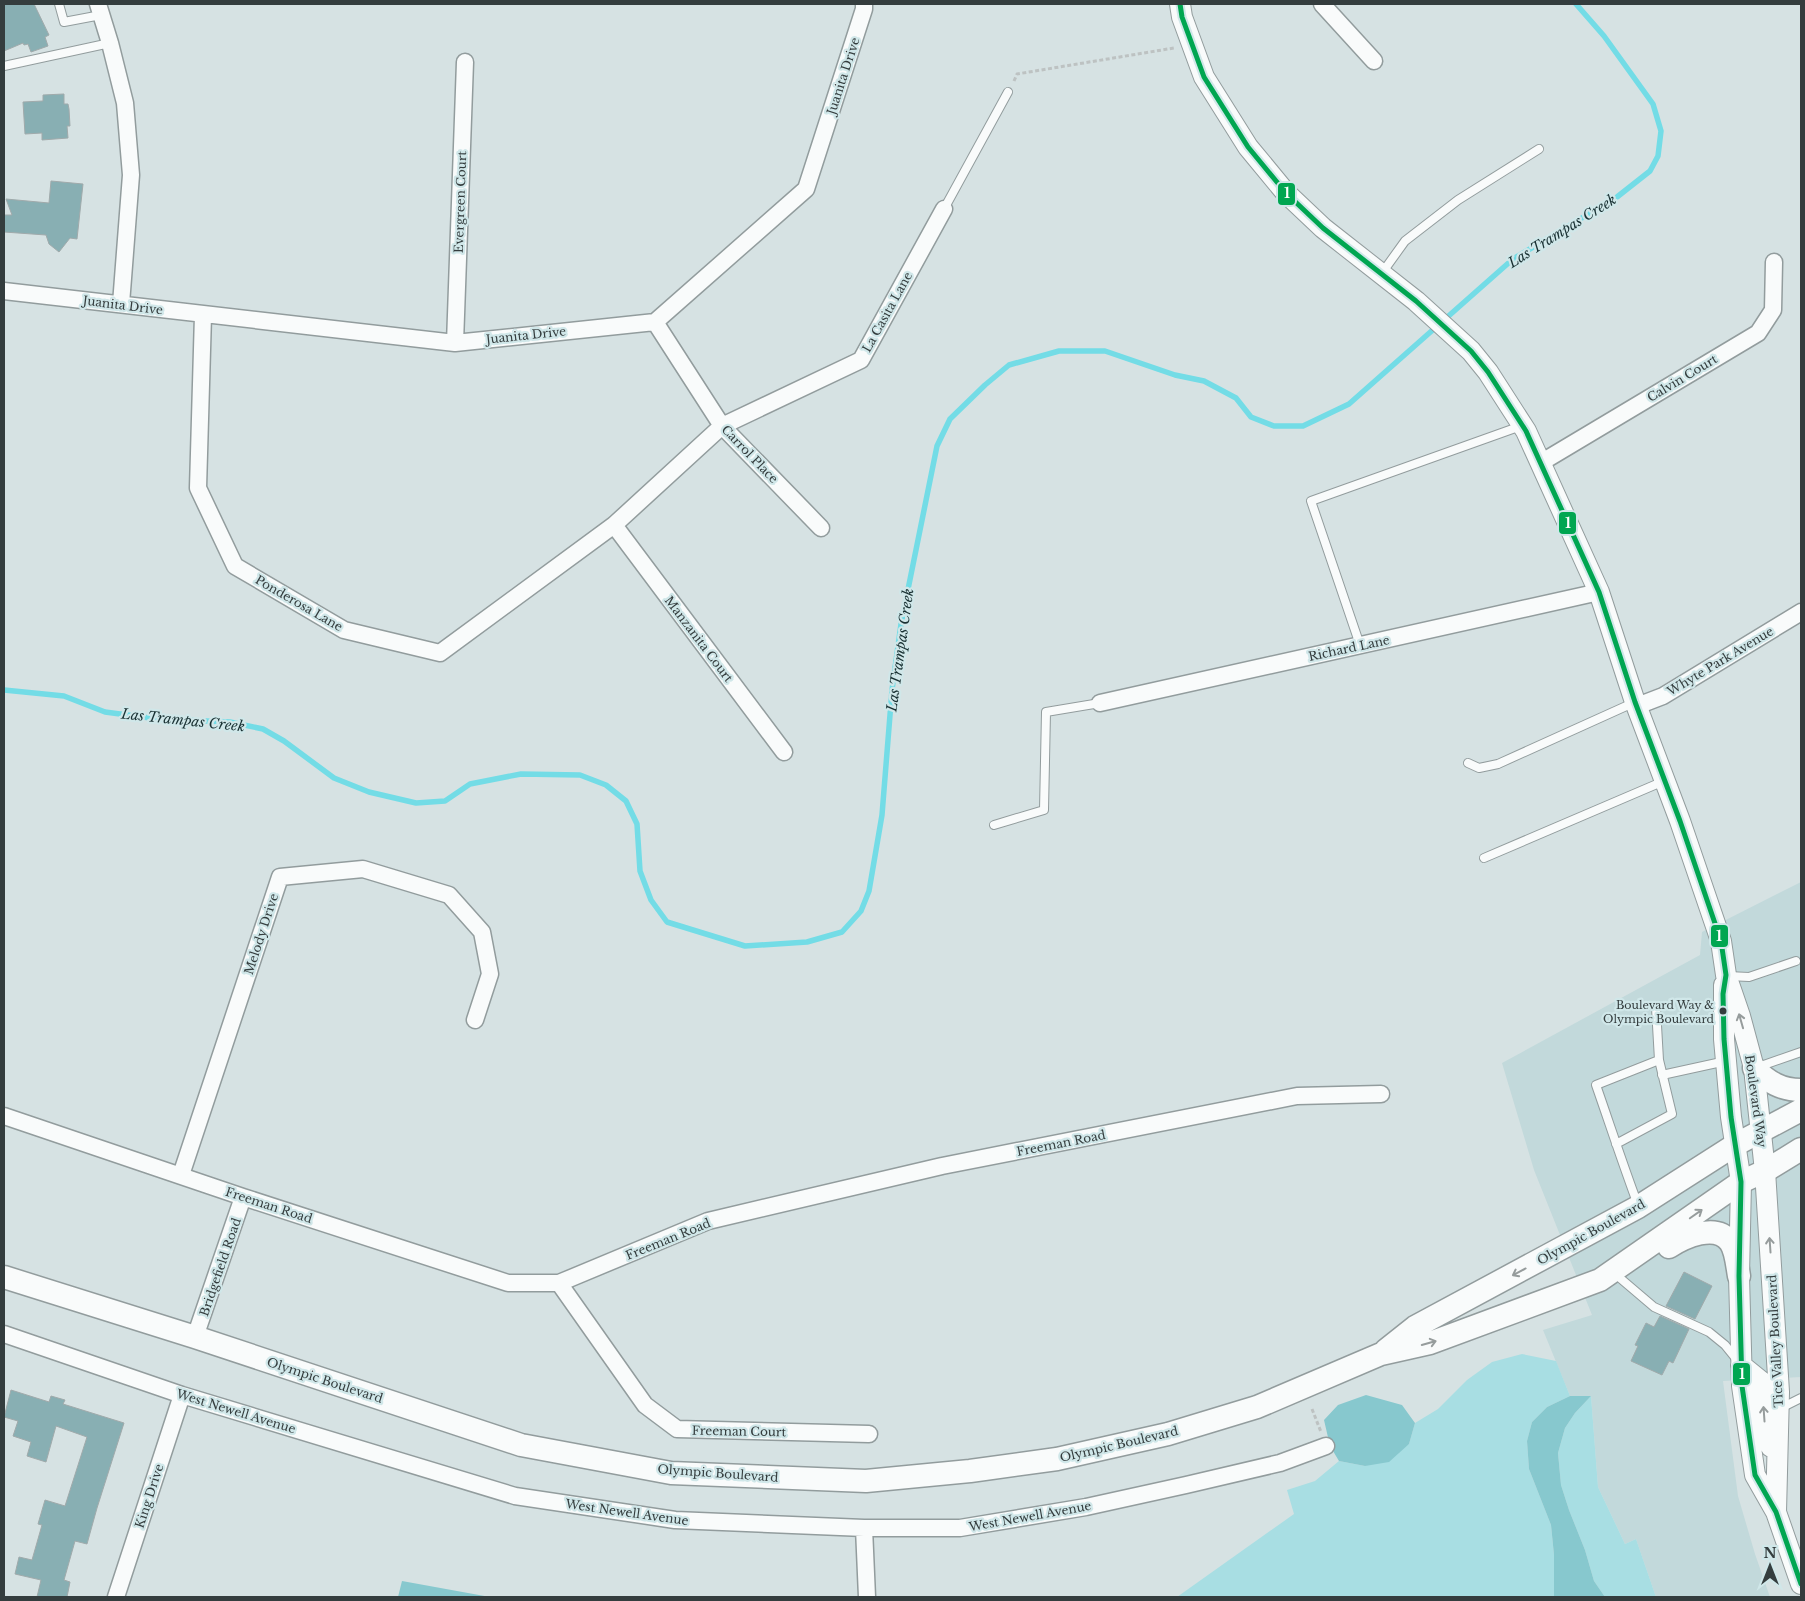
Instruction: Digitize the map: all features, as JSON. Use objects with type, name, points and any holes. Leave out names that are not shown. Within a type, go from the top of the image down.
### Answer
[{"type":"main road","points":[[1754,1068],[1773,1084],[1792,1090],[1801,1090]]},
{"type":"main road","name":"Olympic Boulevard","points":[[1381,1354],[1415,1327],[1638,1207],[1735,1145],[1760,1134],[1801,1110]]},
{"type":"main road","name":"Olympic Boulevard","points":[[4,1277],[195,1337],[520,1445],[671,1473],[866,1481],[970,1471],[1056,1459],[1168,1434],[1257,1407],[1381,1354],[1430,1343],[1600,1280],[1741,1182],[1799,1153]]},
{"type":"main road","points":[[1620,1267],[1643,1262],[1695,1233],[1714,1233],[1730,1242],[1739,1276]]},
{"type":"street","name":"Juanita Drive","points":[[4,291],[455,343],[655,322],[806,189],[864,4]]},
{"type":"street","name":"Boulevard Way","points":[[1180,4],[1182,17],[1204,77],[1248,147],[1286,192],[1323,228],[1416,301],[1471,351],[1488,372],[1523,426],[1542,462],[1599,592],[1636,704],[1680,821],[1721,940],[1726,975],[1740,1016],[1754,1068],[1765,1171]]},
{"type":"street","points":[[1322,4],[1374,61]]},
{"type":"street","points":[[100,7],[125,103],[131,175],[121,304]]},
{"type":"street","name":"Evergreen Court","points":[[455,343],[465,62]]},
{"type":"street","name":"La Casita Lane","points":[[722,426],[861,360],[944,209]]},
{"type":"street","name":"Calvin Court","points":[[1542,462],[1758,333],[1773,310],[1774,262]]},
{"type":"street","name":"Ponderosa Lane","points":[[203,315],[198,488],[235,566],[344,630],[440,653],[614,525],[722,426]]},
{"type":"street","name":"Carrol Place","points":[[655,322],[722,426],[821,528]]},
{"type":"street","name":"Manzanita Court","points":[[614,525],[784,752]]},
{"type":"street","name":"Richard Lane","points":[[1100,703],[1599,592]]},
{"type":"street","name":"Whyte Park Avenue","points":[[1636,704],[1663,696],[1801,612]]},
{"type":"street","name":"Melody Drive","points":[[181,1175],[280,876],[363,869],[449,895],[482,932],[490,974],[475,1020]]},
{"type":"street","name":"Boulevard Way","points":[[1726,975],[1723,994],[1726,1062],[1730,1116],[1735,1145]]},
{"type":"street","name":"Freeman Road","points":[[4,1116],[243,1197],[508,1283],[559,1283],[708,1221],[942,1166],[1297,1096],[1381,1094]]},
{"type":"street","name":"Tice Valley Boulevard","points":[[1735,1145],[1741,1182],[1739,1276],[1742,1386],[1755,1476],[1797,1554],[1801,1584]]},
{"type":"street","name":"Tice Valley Boulevard","points":[[1765,1171],[1778,1365],[1779,1409],[1776,1512]]},
{"type":"street","name":"Bridgefield Road","points":[[195,1337],[243,1197]]},
{"type":"street","name":"Freeman Court","points":[[559,1283],[645,1405],[677,1429],[869,1434]]},
{"type":"street","name":"West Newell Avenue","points":[[4,1334],[182,1395],[515,1496],[675,1520],[864,1528],[960,1528],[1086,1507],[1280,1463],[1326,1446]]},
{"type":"street","points":[[1741,1365],[1762,1382],[1765,1433],[1778,1460]]},
{"type":"street","name":"King Drive","points":[[116,1597],[182,1395]]},
{"type":"street","points":[[864,1528],[867,1597]]},
{"type":"lane","points":[[60,4],[64,22],[100,7]]},
{"type":"lane","points":[[4,66],[110,43]]},
{"type":"lane","points":[[944,209],[1008,92]]},
{"type":"lane","points":[[1382,274],[1405,242],[1458,200],[1539,149]]},
{"type":"lane","points":[[1360,645],[1311,501],[1523,426]]},
{"type":"lane","points":[[994,825],[1044,810],[1046,712],[1100,703]]},
{"type":"lane","points":[[1468,763],[1479,768],[1498,764],[1636,704]]},
{"type":"lane","points":[[1484,858],[1664,780]]},
{"type":"lane","points":[[1726,975],[1749,977],[1796,961]]},
{"type":"lane","points":[[1616,1144],[1672,1114],[1659,1060],[1656,1008]]},
{"type":"lane","points":[[1754,1068],[1801,1052]]},
{"type":"lane","points":[[1638,1207],[1596,1086],[1659,1060]]},
{"type":"lane","points":[[1662,1075],[1726,1062]]},
{"type":"lane","points":[[1620,1267],[1654,1307],[1710,1332],[1725,1345],[1741,1365]]},
{"type":"lane","points":[[1779,1409],[1801,1398]]},
{"type":"path","points":[[1008,92],[1017,74],[1192,45]]},
{"type":"path","points":[[1312,1409],[1326,1446]]},
{"type":"shaded area","points":[[1801,882],[1801,1377],[1723,1381],[1738,1496],[1770,1597],[1656,1597],[1636,1539],[1625,1544],[1598,1487],[1591,1396],[1570,1396],[1543,1330],[1592,1315],[1534,1170],[1502,1063],[1700,955],[1702,932]]},
{"type":"shaded area","points":[[1522,1354],[1556,1361],[1570,1396],[1547,1407],[1532,1422],[1527,1441],[1529,1469],[1551,1525],[1554,1555],[1554,1597],[1177,1597],[1294,1514],[1287,1490],[1315,1481],[1339,1461],[1365,1466],[1409,1444],[1415,1423],[1438,1409],[1467,1380],[1492,1362]]},
{"type":"shaded area","points":[[1366,1395],[1402,1405],[1415,1423],[1409,1444],[1389,1462],[1365,1466],[1339,1461],[1330,1446],[1324,1420],[1338,1405]]},
{"type":"shaded area","points":[[1570,1396],[1591,1396],[1575,1413],[1565,1428],[1558,1453],[1561,1485],[1585,1550],[1594,1581],[1605,1597],[1554,1597],[1554,1555],[1551,1525],[1529,1469],[1527,1441],[1532,1422],[1547,1407]]},
{"type":"shaded area","points":[[1591,1396],[1598,1487],[1625,1544],[1636,1539],[1656,1597],[1605,1597],[1594,1581],[1585,1550],[1569,1510],[1561,1485],[1558,1453],[1565,1428],[1575,1413]]},
{"type":"shaded area","points":[[402,1581],[490,1597],[398,1597]]},
{"type":"building","points":[[4,4],[34,4],[49,35],[45,37],[48,46],[31,52],[28,44],[24,45],[23,43],[4,51]]},
{"type":"building","points":[[64,94],[64,104],[68,104],[69,109],[70,126],[67,126],[68,138],[42,140],[42,133],[25,134],[23,102],[43,101],[43,95]]},
{"type":"building","points":[[51,181],[83,184],[77,239],[70,238],[59,252],[49,244],[46,235],[4,232],[4,215],[12,215],[6,199],[49,203]]},
{"type":"building","points":[[1684,1272],[1712,1286],[1695,1319],[1666,1306]]},
{"type":"building","points":[[1660,1316],[1689,1329],[1673,1363],[1669,1361],[1662,1375],[1631,1361],[1638,1346],[1635,1345],[1646,1323],[1654,1327]]},
{"type":"building","points":[[11,1390],[49,1402],[51,1396],[65,1400],[63,1404],[124,1423],[87,1544],[75,1541],[64,1580],[70,1582],[67,1597],[37,1597],[41,1580],[15,1574],[19,1557],[32,1560],[42,1525],[38,1524],[45,1500],[65,1506],[87,1437],[56,1426],[46,1462],[27,1456],[31,1442],[13,1436],[18,1421],[4,1417]]},
{"type":"waterway","name":"Las Trampas Creek","points":[[4,690],[64,696],[105,712],[158,719],[230,722],[263,729],[284,741],[334,778],[369,792],[416,803],[445,801],[470,784],[521,774],[580,775],[606,785],[626,801],[637,824],[640,871],[651,900],[667,922],[745,946],[807,942],[842,932],[861,911],[869,891],[882,815],[892,690],[901,624],[937,446],[950,419],[1009,365],[1059,351],[1105,351],[1175,375],[1204,381],[1236,398],[1251,417],[1274,426],[1303,426],[1349,404],[1513,259],[1617,197],[1650,171],[1658,156],[1661,131],[1653,104],[1604,36],[1576,4]]},
{"type":"transit line","name":"1","points":[[1180,4],[1182,17],[1204,77],[1248,147],[1286,193],[1323,228],[1416,301],[1471,351],[1488,372],[1526,431],[1599,592],[1635,702],[1680,821],[1721,941],[1726,975],[1723,994],[1724,1039],[1731,1117],[1741,1182],[1739,1276],[1742,1386],[1755,1475],[1776,1512],[1801,1584]]},
{"type":"place","name":"Boulevard Way & Olympic Boulevard","points":[[1723,1011]]}]
